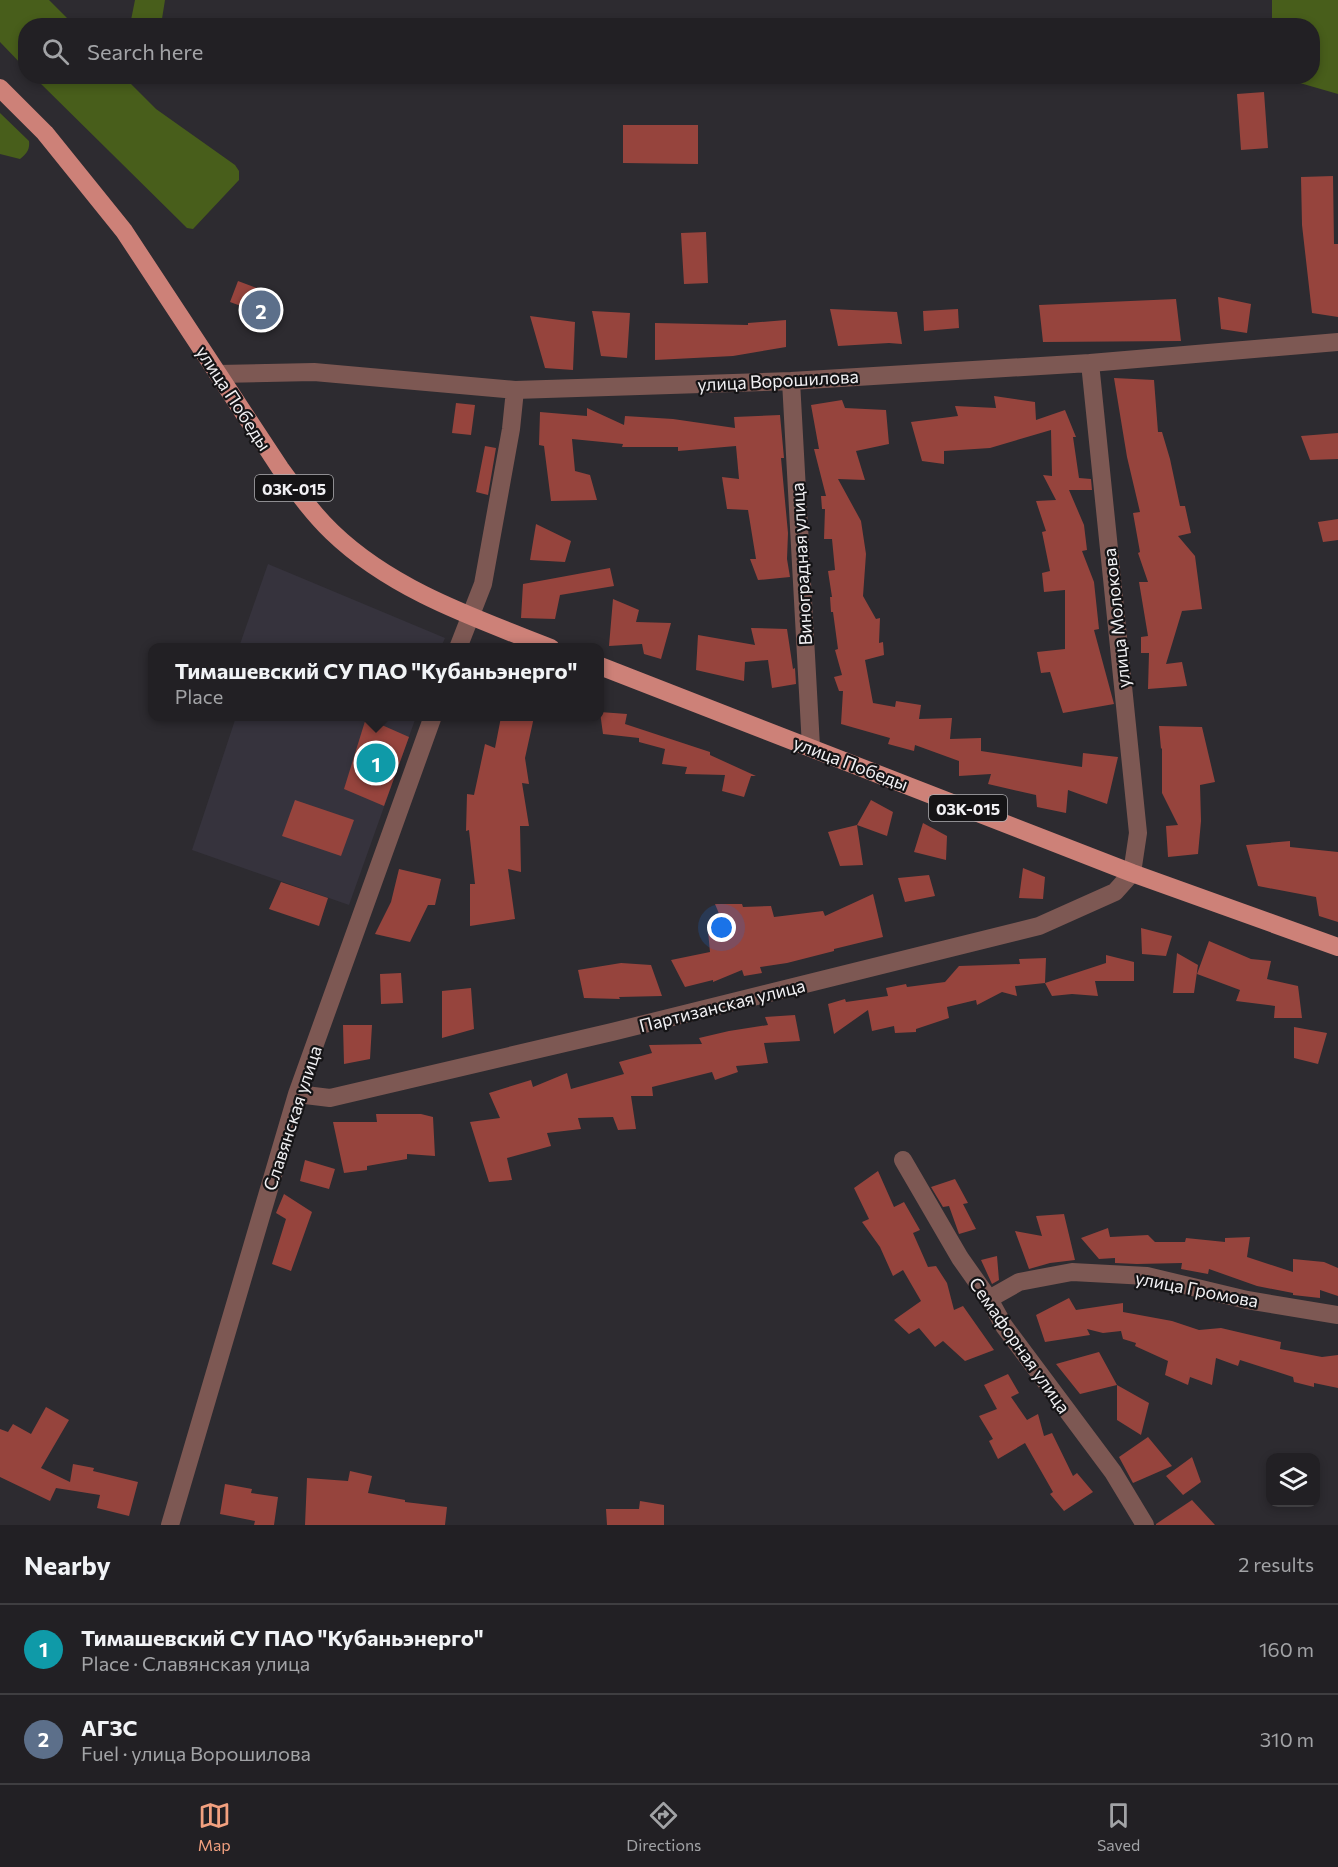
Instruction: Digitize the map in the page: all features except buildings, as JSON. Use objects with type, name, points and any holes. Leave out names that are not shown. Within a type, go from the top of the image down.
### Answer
[{"type":"main road","name":"улица Победы","points":[[0,88],[45,133],[124,231],[280,468],[306,504],[332,532],[357,554],[402,583],[469,616],[538,643]]},
{"type":"main road","name":"улица Победы","points":[[604,668],[1132,873],[1338,947]]},
{"type":"street","name":"улица Ворошилова","points":[[219,374],[314,372],[515,390],[791,381],[1090,363],[1338,342]]},
{"type":"street","name":"улица Молокова","points":[[1090,363],[1138,832],[1132,873]]},
{"type":"street","name":"Виноградная улица","points":[[791,381],[811,747]]},
{"type":"street","points":[[460,643],[483,584],[511,429],[515,390]]},
{"type":"street","name":"Славянская улица","points":[[170,1525],[297,1094],[432,721]]},
{"type":"street","name":"Партизанская улица","points":[[297,1094],[330,1098],[612,1032],[1039,926],[1114,892],[1132,873]]},
{"type":"street","name":"Семафорная улица","points":[[903,1160],[960,1258],[989,1299],[1004,1326],[1113,1472],[1145,1525]]},
{"type":"street","name":"улица Громова","points":[[989,1299],[1019,1282],[1072,1272],[1147,1276],[1247,1300],[1338,1315]]},
{"type":"shaded area","points":[[268,564],[445,638],[443,643],[240,643]]},
{"type":"shaded area","points":[[235,721],[415,721],[349,905],[192,850]]},
{"type":"green space","points":[[0,0],[49,0],[67,18],[18,18],[18,61],[0,42]]},
{"type":"green space","points":[[135,0],[165,0],[162,18],[131,18]]},
{"type":"green space","points":[[1272,0],[1338,0],[1338,94],[1303,84],[1320,84],[1320,18],[1272,18]]},
{"type":"green space","points":[[41,84],[131,84],[156,109],[235,165],[239,171],[239,180],[193,229],[187,228]]},
{"type":"green space","points":[[0,113],[29,141],[28,151],[20,159],[0,154]]},
{"type":"place","name":"АГЗС","points":[[261,310]]},
{"type":"place","name":"Тимашевский СУ ПАО \"Кубаньэнерго\"","points":[[376,763]]}]
